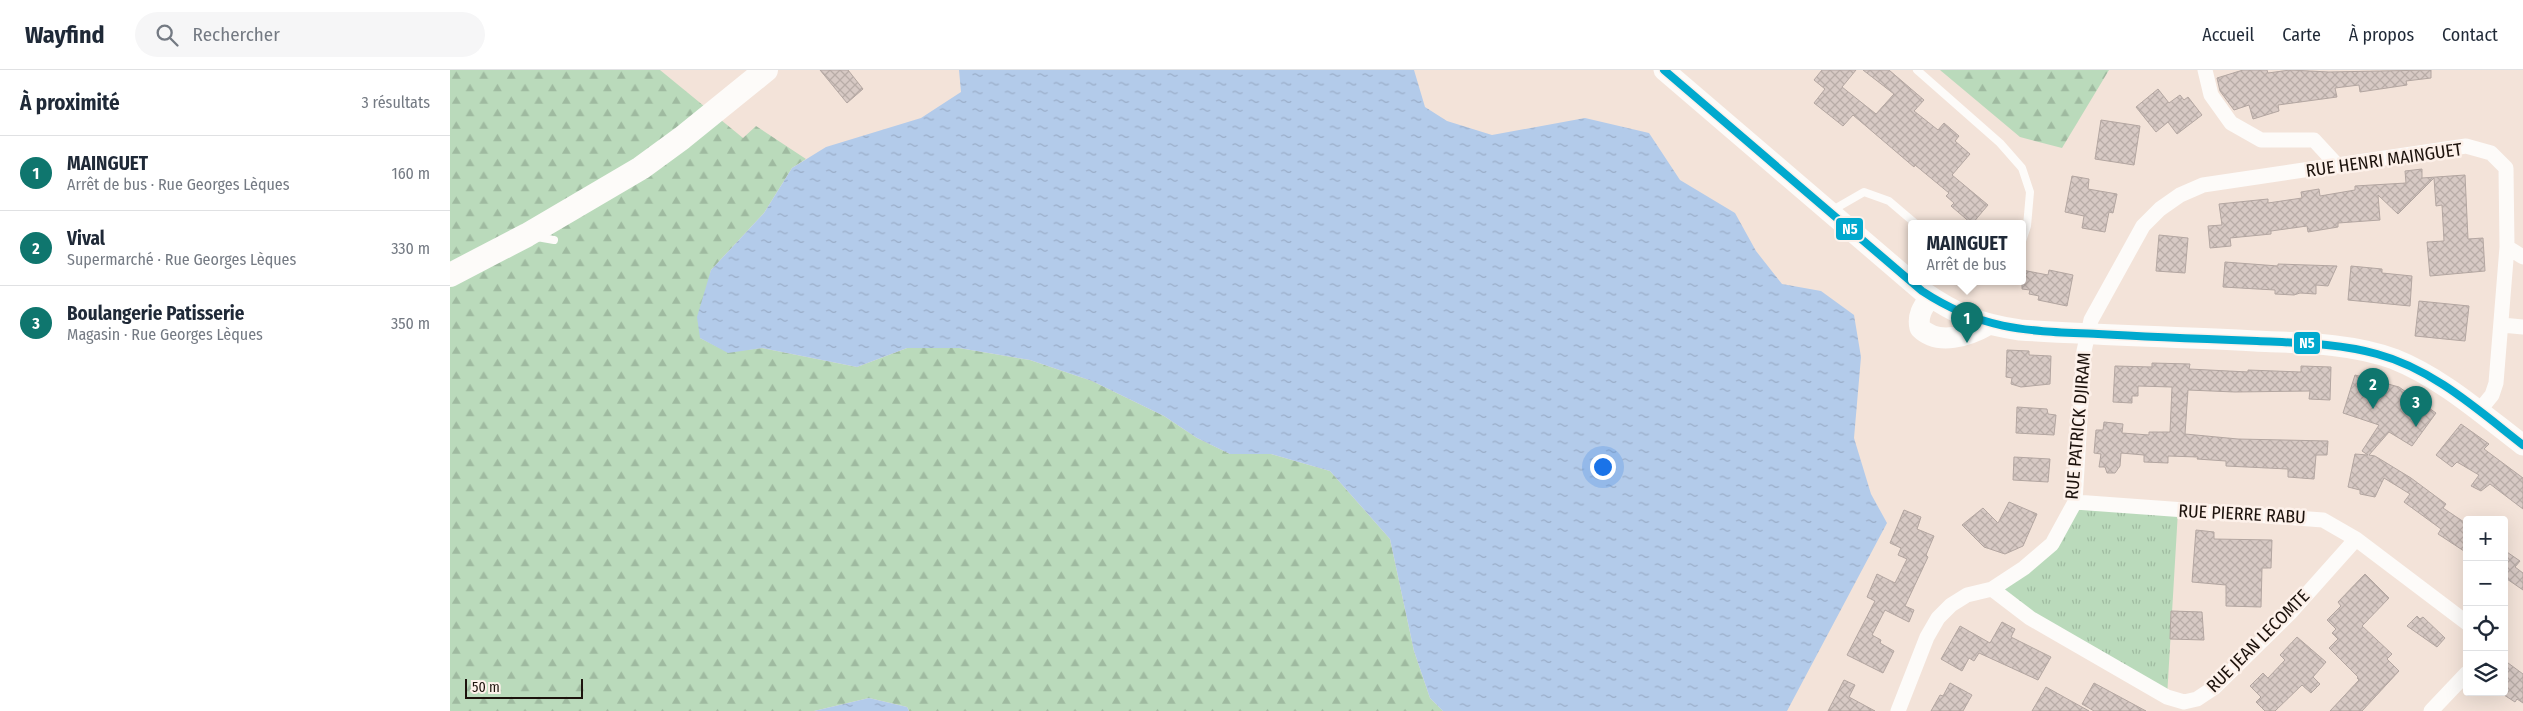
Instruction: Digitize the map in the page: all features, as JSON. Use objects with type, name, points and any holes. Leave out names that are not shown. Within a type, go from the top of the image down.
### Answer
[{"type":"main road","points":[[450,275],[527,235],[641,168],[689,133],[766,70]]},
{"type":"main road","points":[[1664,70],[1908,279]]},
{"type":"main road","points":[[1915,285],[1930,298],[1963,316],[1988,325],[2020,330],[2250,340],[2352,348],[2392,359],[2420,371],[2523,445]]},
{"type":"main road","points":[[1930,298],[1922,308],[1919,317],[1920,328],[1930,336],[1960,336],[1988,325]]},
{"type":"street","points":[[2205,70],[2212,95],[2231,123],[2262,140],[2314,140],[2338,166]]},
{"type":"street","name":"RUE HENRI MAINGUET","points":[[2087,334],[2092,320],[2143,226],[2160,209],[2180,196],[2203,185],[2466,146],[2490,153],[2506,168],[2507,247],[2502,325],[2495,388],[2479,412]]},
{"type":"street","points":[[2507,247],[2523,257]]},
{"type":"street","points":[[2502,325],[2523,327]]},
{"type":"street","name":"RUE PATRICK DJIRAM","points":[[1898,711],[1927,637],[1938,618],[1951,605],[1967,595],[1992,589],[2024,568],[2052,544],[2075,502],[2087,334]]},
{"type":"street","name":"RUE PIERRE RABU","points":[[2075,502],[2178,511],[2303,517],[2323,520],[2356,539],[2463,620]]},
{"type":"street","name":"RUE JEAN LECOMTE","points":[[1992,589],[2030,618],[2168,697],[2184,702],[2197,699],[2215,687],[2290,613],[2356,539]]},
{"type":"street","points":[[2431,711],[2463,677]]},
{"type":"lane","points":[[1917,70],[2000,143],[2022,168],[2030,192],[2026,229]]},
{"type":"lane","points":[[1829,212],[1864,192],[1889,201],[1911,220]]},
{"type":"lane","points":[[527,235],[554,240]]},
{"type":"green space","points":[[450,70],[660,70],[743,138],[756,126],[806,159],[792,168],[764,213],[711,270],[700,338],[728,352],[762,348],[857,367],[907,348],[959,348],[1030,360],[1092,381],[1164,416],[1197,438],[1230,454],[1271,454],[1330,471],[1390,539],[1414,651],[1430,698],[1443,711],[909,711],[907,707],[869,698],[814,711],[450,711]]},
{"type":"green space","points":[[1940,70],[2109,70],[2062,148],[2020,137]]},
{"type":"green space","points":[[2075,502],[2178,511],[2167,697],[1992,589],[2024,568]]},
{"type":"water","points":[[959,70],[1414,70],[1425,107],[1447,121],[1492,135],[1585,118],[1649,133],[1680,180],[1735,213],[1756,251],[1782,284],[1821,291],[1854,315],[1861,357],[1854,438],[1871,494],[1887,523],[1787,711],[1443,711],[1430,698],[1414,651],[1390,539],[1330,471],[1271,454],[1230,454],[1197,438],[1164,416],[1092,381],[1030,360],[959,348],[907,348],[857,367],[762,348],[728,353],[700,338],[697,317],[711,270],[764,213],[792,168],[826,147],[921,118],[961,92]]},
{"type":"water","points":[[869,698],[907,707],[909,711],[814,711]]},
{"type":"building","points":[[820,70],[848,70],[863,89],[847,103]]},
{"type":"building","points":[[1822,70],[1856,70],[1842,87],[1876,114],[1894,94],[1863,70],[1889,70],[1924,100],[1914,111],[1938,130],[1944,123],[1959,136],[1955,141],[1970,154],[1952,175],[1988,205],[1975,220],[1967,220],[1951,206],[1954,203],[1946,196],[1949,193],[1915,165],[1914,167],[1853,115],[1843,126],[1814,103],[1825,89],[1814,80]]},
{"type":"building","points":[[2243,70],[2267,70],[2268,73],[2290,70],[2329,72],[2431,70],[2431,78],[2406,81],[2407,85],[2360,92],[2359,85],[2335,88],[2337,97],[2278,105],[2279,111],[2253,119],[2249,105],[2234,110],[2220,91],[2217,78]]},
{"type":"building","points":[[2158,89],[2169,103],[2180,95],[2184,100],[2188,97],[2202,115],[2177,134],[2168,122],[2156,132],[2136,107]]},
{"type":"building","points":[[2101,120],[2140,126],[2134,165],[2095,159]]},
{"type":"building","points":[[2422,169],[2422,178],[2465,175],[2468,239],[2483,238],[2485,271],[2430,276],[2427,242],[2444,241],[2442,205],[2436,206],[2434,178],[2398,214],[2378,195],[2380,220],[2338,223],[2338,227],[2308,232],[2307,226],[2271,231],[2271,234],[2230,238],[2231,246],[2210,248],[2208,226],[2222,225],[2219,204],[2268,199],[2268,203],[2302,198],[2301,192],[2319,189],[2320,196],[2355,190],[2355,186],[2406,183],[2405,171]]},
{"type":"building","points":[[2072,176],[2089,179],[2088,189],[2117,194],[2113,213],[2109,212],[2105,232],[2082,228],[2084,216],[2065,212]]},
{"type":"building","points":[[2159,235],[2188,238],[2185,273],[2156,271]]},
{"type":"building","points":[[2225,262],[2278,266],[2278,264],[2337,266],[2328,286],[2316,285],[2316,294],[2300,293],[2294,295],[2275,294],[2275,290],[2223,287]]},
{"type":"building","points":[[2351,266],[2382,269],[2382,273],[2412,276],[2410,306],[2348,300]]},
{"type":"building","points":[[2049,270],[2073,275],[2067,306],[2038,300],[2039,296],[2029,294],[2030,290],[2022,289],[2022,285],[2026,285],[2026,271],[2048,275]]},
{"type":"building","points":[[2419,301],[2469,306],[2465,341],[2415,336]]},
{"type":"building","points":[[2007,350],[2029,351],[2029,355],[2051,356],[2050,384],[2021,387],[2011,384],[2012,378],[2006,377]]},
{"type":"building","points":[[2152,363],[2190,364],[2189,369],[2248,372],[2248,370],[2301,372],[2301,366],[2331,367],[2330,400],[2309,399],[2310,391],[2235,392],[2188,390],[2185,434],[2238,439],[2328,441],[2327,455],[2316,455],[2314,479],[2288,477],[2288,469],[2226,466],[2226,461],[2197,459],[2198,457],[2168,456],[2168,463],[2144,462],[2144,455],[2121,453],[2120,466],[2115,473],[2107,473],[2105,467],[2099,467],[2101,454],[2094,453],[2096,430],[2103,430],[2104,422],[2123,424],[2122,433],[2149,435],[2149,432],[2170,432],[2172,387],[2138,386],[2138,396],[2132,396],[2132,403],[2113,402],[2115,366],[2152,367]]},
{"type":"building","points":[[2355,375],[2399,387],[2436,413],[2412,446],[2389,432],[2369,455],[2375,456],[2411,478],[2446,504],[2443,508],[2463,521],[2463,550],[2438,534],[2441,529],[2404,502],[2410,494],[2384,478],[2375,497],[2360,494],[2360,490],[2348,487],[2355,454],[2368,455],[2362,451],[2379,425],[2343,413]]},
{"type":"building","points":[[2017,407],[2047,409],[2048,414],[2056,415],[2054,435],[2016,433]]},
{"type":"building","points":[[2461,424],[2489,444],[2484,449],[2523,478],[2523,509],[2490,484],[2481,491],[2471,486],[2479,475],[2457,462],[2452,467],[2436,455]]},
{"type":"building","points":[[2014,457],[2050,459],[2048,482],[2013,480]]},
{"type":"building","points":[[2009,502],[2037,514],[2023,546],[2005,554],[1984,547],[1962,525],[1983,508],[1998,523]]},
{"type":"building","points":[[1904,510],[1921,517],[1917,529],[1934,536],[1926,555],[1928,557],[1905,606],[1914,610],[1909,622],[1885,610],[1872,635],[1881,640],[1880,643],[1894,651],[1883,673],[1847,655],[1875,601],[1867,597],[1877,574],[1895,583],[1907,559],[1898,555],[1901,548],[1890,543]]},
{"type":"building","points":[[2196,530],[2214,532],[2214,539],[2272,540],[2271,568],[2262,568],[2261,607],[2226,606],[2226,585],[2192,582]]},
{"type":"building","points":[[2508,553],[2520,561],[2515,567],[2523,573],[2523,590],[2508,580]]},
{"type":"building","points":[[2365,574],[2389,598],[2362,626],[2392,654],[2387,659],[2399,671],[2362,711],[2330,711],[2359,680],[2329,648],[2338,639],[2332,633],[2336,629],[2327,620],[2341,606],[2338,602]]},
{"type":"building","points":[[2171,611],[2202,612],[2204,640],[2170,639]]},
{"type":"building","points":[[2417,616],[2420,619],[2423,617],[2445,638],[2437,647],[2407,626]]},
{"type":"building","points":[[2002,622],[2015,629],[2011,637],[2051,657],[2038,680],[1979,653],[1974,661],[1969,658],[1962,671],[1941,659],[1960,626],[1990,643]]},
{"type":"building","points":[[2297,637],[2326,662],[2313,677],[2320,684],[2311,693],[2302,685],[2275,711],[2265,711],[2256,702],[2261,697],[2250,686],[2263,673],[2268,678],[2285,660],[2280,655]]},
{"type":"building","points":[[2508,663],[2523,674],[2523,703],[2517,699],[2515,702],[2506,696],[2508,696]]},
{"type":"building","points":[[1844,680],[1855,685],[1849,697],[1875,711],[1828,711]]},
{"type":"building","points":[[1950,683],[1972,695],[1963,711],[1931,711],[1940,695],[1943,696]]},
{"type":"building","points":[[2094,683],[2146,711],[2094,711],[2082,704]]},
{"type":"building","points":[[2046,687],[2089,711],[2032,711]]},
{"type":"transit line","name":"N5","points":[[1664,70],[1908,279]]},
{"type":"transit line","name":"N5","points":[[1915,285],[1944,304],[1965,314],[1986,321],[2028,330],[2302,343],[2362,350],[2398,361],[2436,380],[2472,405],[2523,445]]},
{"type":"place","name":"MAINGUET","points":[[1967,343]]},
{"type":"place","name":"Vival","points":[[2373,409]]},
{"type":"place","name":"Boulangerie Patisserie","points":[[2416,427]]}]
